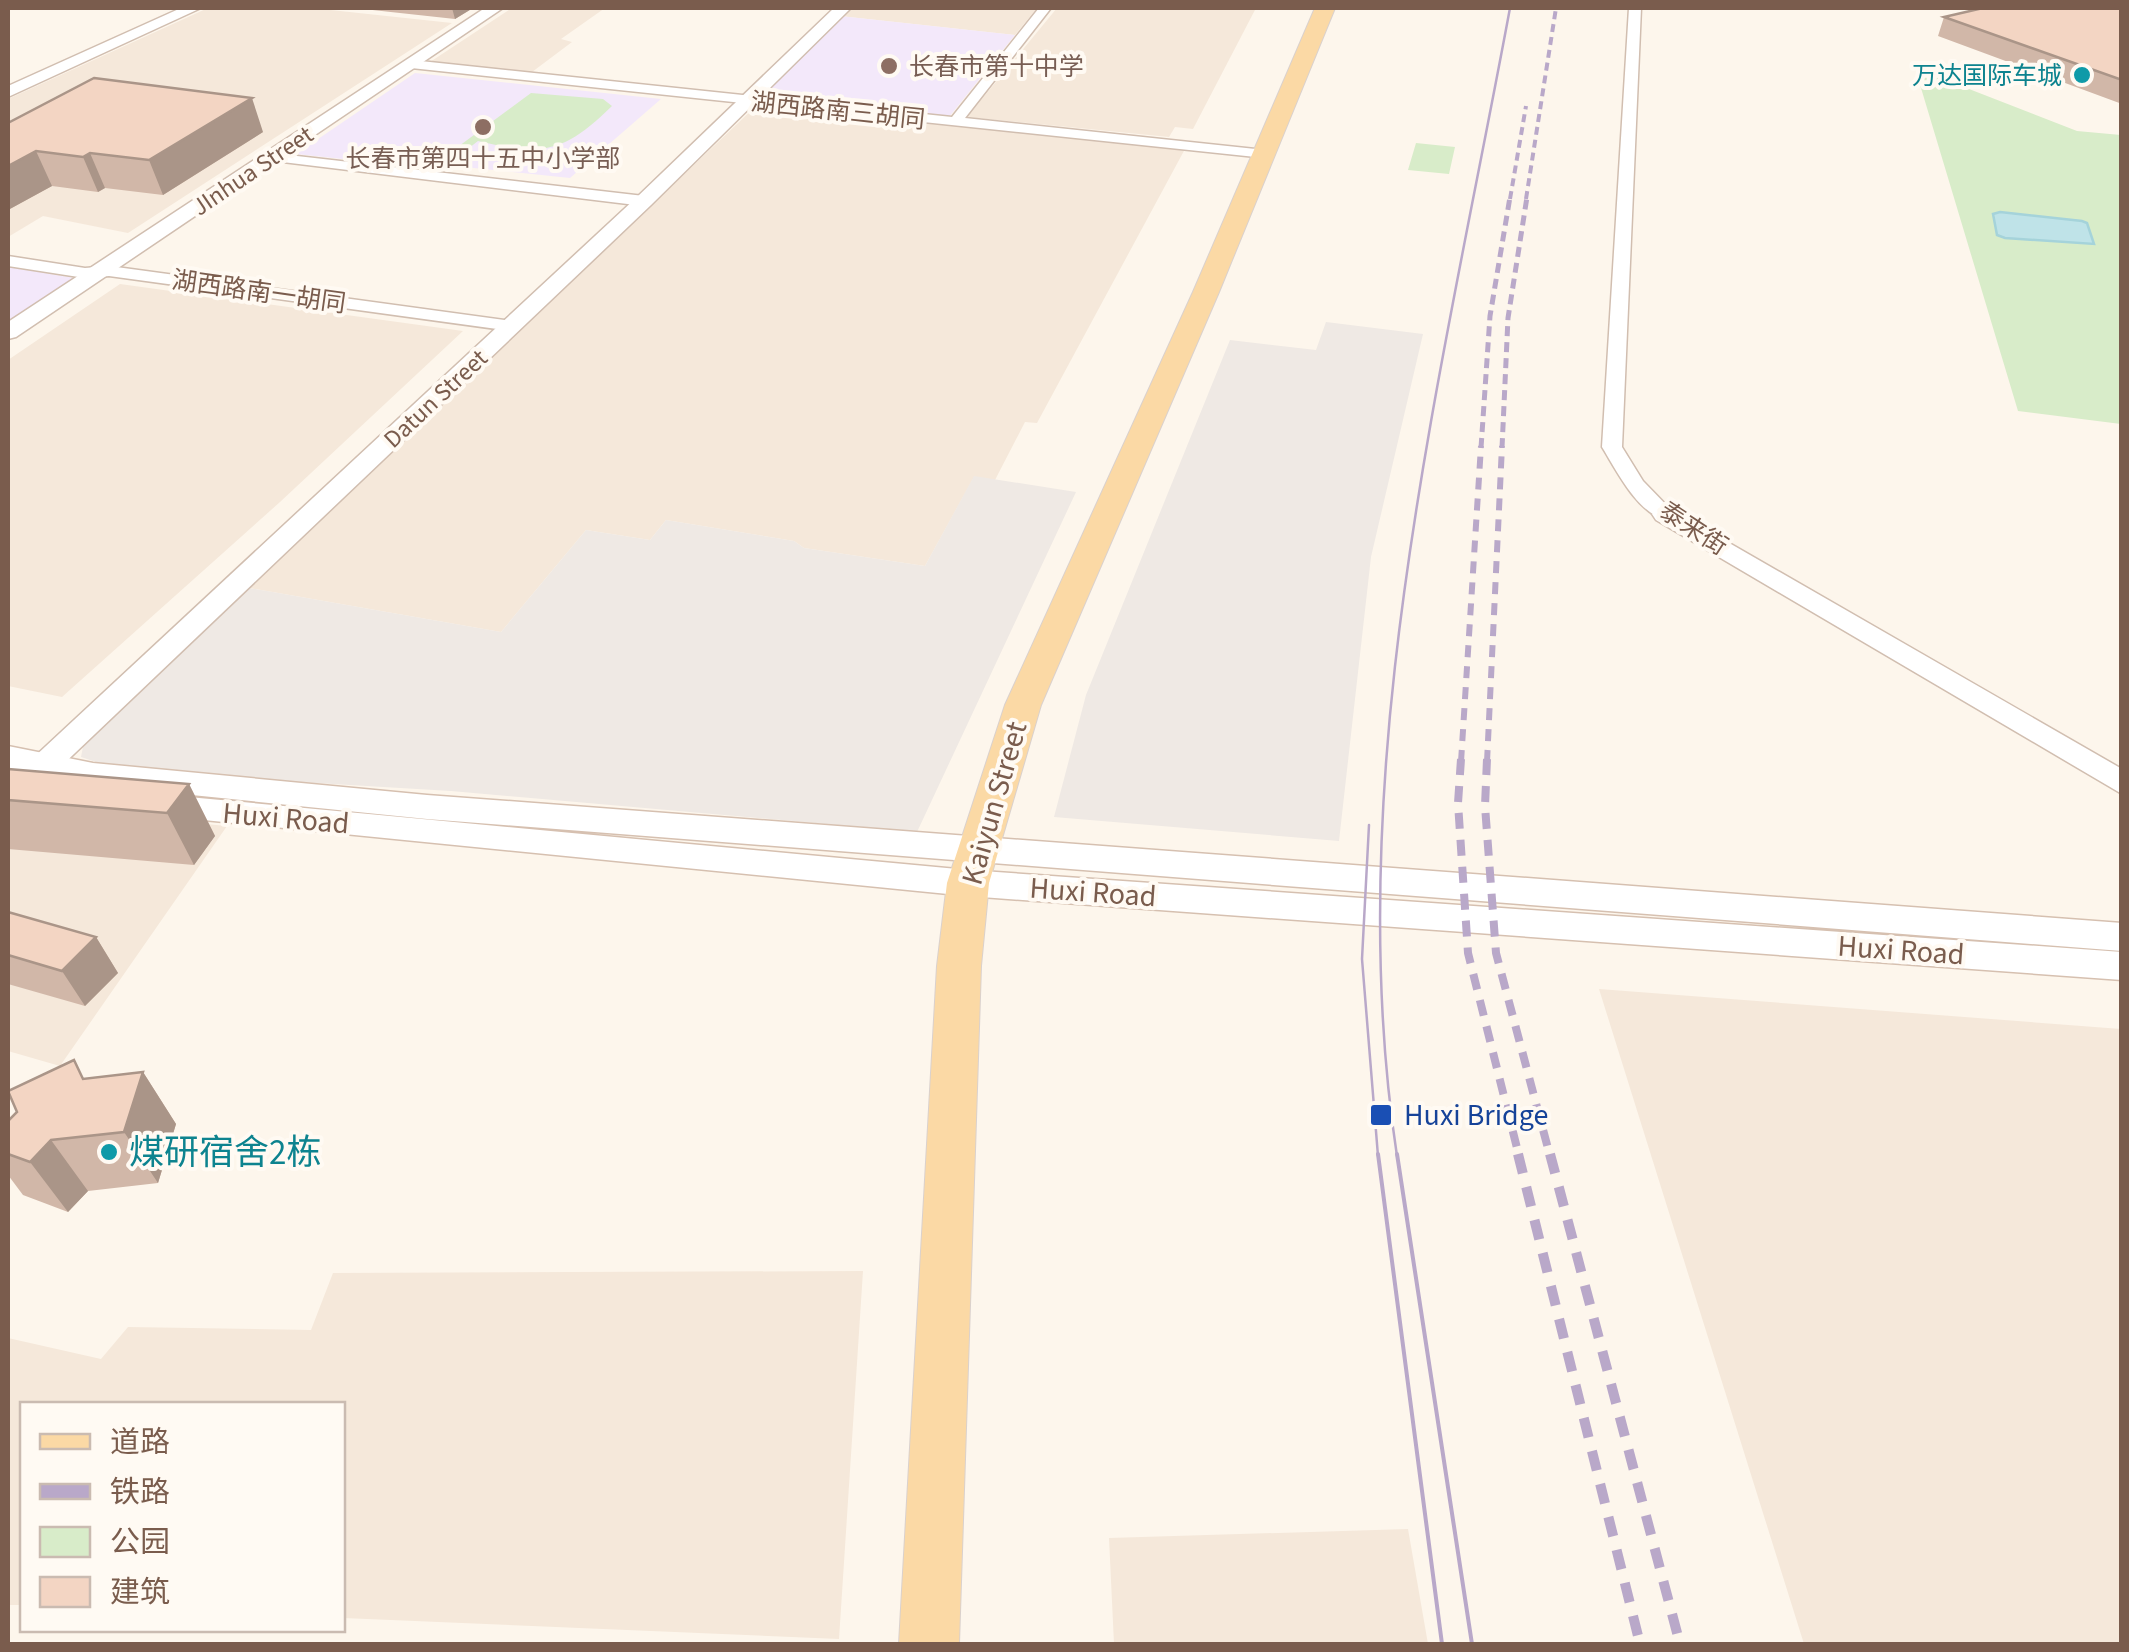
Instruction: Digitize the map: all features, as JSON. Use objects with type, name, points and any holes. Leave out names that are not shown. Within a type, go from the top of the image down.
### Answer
[{"type":"main road","name":"Kaiyun Street","points":[[929,1644],[959,966],[972,867],[1023,705],[1324,11]]},
{"type":"main road","name":"Huxi Road","points":[[8,757],[26,779],[90,800],[972,867],[2122,966]]},
{"type":"main road","name":"Huxi Road","points":[[972,867],[2122,936]]},
{"type":"street","points":[[8,92],[193,8]]},
{"type":"street","name":"JInhua Street","points":[[8,332],[495,8]]},
{"type":"street","name":"Datun Street","points":[[26,779],[511,326],[843,8]]},
{"type":"street","points":[[955,122],[1045,8]]},
{"type":"street","name":"泰来街","points":[[1634,8],[1612,447],[1635,484],[1665,514],[2122,783]]},
{"type":"street","name":"湖西路南三胡同","points":[[411,64],[1265,154]]},
{"type":"street","points":[[271,157],[644,200]]},
{"type":"street","name":"湖西路南一胡同","points":[[8,261],[511,326]]},
{"type":"shaded area","points":[[208,8],[312,8],[452,23],[128,233],[43,216],[8,237],[8,99]]},
{"type":"shaded area","points":[[512,8],[605,8],[561,39],[572,42],[532,72],[430,62]]},
{"type":"shaded area","points":[[849,8],[1037,8],[1015,35],[840,16]]},
{"type":"shaded area","points":[[1057,8],[1256,8],[1193,129],[1175,127],[1169,137],[967,117]]},
{"type":"shaded area","name":"长春市第十中学","points":[[840,16],[1015,35],[949,117],[758,98]]},
{"type":"shaded area","name":"长春市第四十五中小学部","points":[[415,73],[661,99],[570,178],[296,154]]},
{"type":"shaded area","points":[[757,105],[1185,149],[1037,423],[1025,422],[995,480],[974,477],[925,566],[804,548],[794,541],[666,520],[650,540],[586,530],[501,632],[249,588]]},
{"type":"shaded area","points":[[8,267],[74,278],[8,321]]},
{"type":"shaded area","points":[[120,284],[463,331],[62,697],[8,686],[8,360]]},
{"type":"shaded area","points":[[1326,322],[1423,334],[1371,557],[1339,841],[1054,817],[1086,695],[1230,340],[1316,350]]},
{"type":"shaded area","points":[[974,476],[1076,492],[917,832],[451,791],[299,782],[99,763],[81,757],[83,747],[249,588],[501,632],[586,530],[650,540],[666,520],[794,541],[804,548],[925,566]]},
{"type":"shaded area","points":[[10,806],[227,826],[60,1066],[8,1051]]},
{"type":"shaded area","points":[[1599,989],[2121,1029],[2121,1644],[1804,1644]]},
{"type":"shaded area","points":[[863,1271],[839,1639],[345,1618],[345,1402],[20,1402],[20,1605],[8,1605],[8,1338],[101,1359],[128,1327],[311,1330],[333,1273]]},
{"type":"shaded area","points":[[1408,1529],[1428,1644],[1114,1644],[1109,1538]]},
{"type":"green space","points":[[1915,68],[2077,131],[2121,135],[2121,424],[2018,411]]},
{"type":"green space","points":[[531,93],[603,99],[612,106],[580,133],[552,147],[520,149],[478,141],[469,148],[459,146]]},
{"type":"green space","points":[[1416,143],[1455,147],[1449,174],[1408,170]]},
{"type":"water","points":[[1993,214],[2082,221],[2087,223],[2094,244],[2005,238],[1997,235]]},
{"type":"building","name":"万达国际车城","points":[[1983,8],[2122,8],[2122,80],[1944,17]]},
{"type":"building","points":[[94,78],[252,98],[149,160],[36,151],[8,166],[8,123]]},
{"type":"building","points":[[8,769],[189,784],[167,813],[8,800]]},
{"type":"building","points":[[8,912],[96,937],[62,971],[8,955]]},
{"type":"building","points":[[74,1060],[83,1079],[143,1072],[124,1132],[51,1140],[30,1162],[8,1154],[8,1121],[17,1112],[8,1091]]},
{"type":"tram line","points":[[1397,1156],[1382,1013],[1380,869],[1389,725],[1429,435],[1510,8]]},
{"type":"tram line","points":[[1369,825],[1362,959],[1378,1156]]},
{"type":"tram line","points":[[1378,1154],[1442,1644]]},
{"type":"tram line","points":[[1397,1154],[1472,1644]]},
{"type":"railway","points":[[1526,199],[1556,8]]},
{"type":"railway","points":[[1510,199],[1526,106]]},
{"type":"railway","points":[[1481,448],[1490,316],[1510,197]]},
{"type":"railway","points":[[1502,448],[1508,318],[1527,197]]},
{"type":"railway","points":[[1461,762],[1481,446]]},
{"type":"railway","points":[[1487,762],[1502,446]]},
{"type":"railway","points":[[1461,759],[1458,803],[1468,953],[1519,1156]]},
{"type":"railway","points":[[1487,759],[1485,806],[1496,953],[1550,1156]]},
{"type":"railway","points":[[1518,1154],[1640,1644]]},
{"type":"railway","points":[[1550,1154],[1680,1644]]},
{"type":"place","name":"长春市第十中学","points":[[889,66]]},
{"type":"place","name":"万达国际车城","points":[[2082,75]]},
{"type":"place","name":"长春市第四十五中小学部","points":[[483,127]]},
{"type":"place","name":"Huxi Bridge","points":[[1381,1115]]},
{"type":"place","name":"煤研宿舍2栋","points":[[109,1152]]}]
